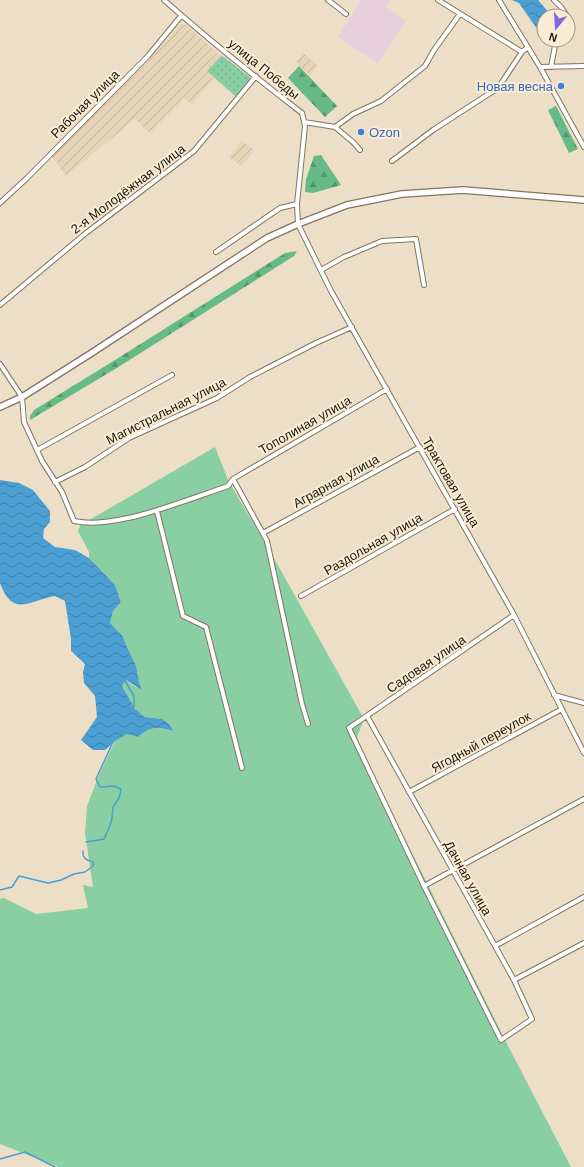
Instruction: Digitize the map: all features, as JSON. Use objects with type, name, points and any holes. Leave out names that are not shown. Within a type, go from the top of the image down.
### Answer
[{"type":"main road","points":[[0,407],[22,396],[90,354],[268,238],[298,224],[347,205],[402,194],[463,190],[584,200]]},
{"type":"street","name":"улица Победы","points":[[164,0],[302,113],[304,122]]},
{"type":"street","points":[[328,0],[346,14]]},
{"type":"street","points":[[438,0],[522,52]]},
{"type":"street","points":[[499,0],[540,67],[584,147]]},
{"type":"street","points":[[554,0],[562,8]]},
{"type":"street","points":[[334,126],[352,114],[381,101],[425,66],[434,50],[460,14]]},
{"type":"street","name":"Рабочая улица","points":[[0,203],[27,178],[148,56],[182,16]]},
{"type":"street","points":[[392,161],[433,130],[498,88],[522,52],[528,47]]},
{"type":"street","points":[[551,66],[554,48]]},
{"type":"street","points":[[540,67],[584,66]]},
{"type":"street","name":"2-я Молодёжная улица","points":[[0,305],[86,233],[194,151],[256,76]]},
{"type":"street","points":[[298,224],[297,204],[305,126],[304,122],[334,126],[360,150]]},
{"type":"street","points":[[216,252],[280,208],[297,204]]},
{"type":"street","name":"Трактовая улица","points":[[298,224],[331,291],[514,616],[542,668],[554,695],[584,753]]},
{"type":"street","points":[[321,270],[344,257],[382,241],[416,239],[424,285]]},
{"type":"street","name":"Магистральная улица","points":[[55,482],[85,467],[129,438],[217,398],[250,377],[316,343],[352,328]]},
{"type":"street","points":[[0,364],[22,396]]},
{"type":"street","name":"Магистральная улица","points":[[37,450],[172,375]]},
{"type":"street","name":"Тополиная улица","points":[[22,396],[24,422],[42,461],[62,492],[74,521],[81,523],[110,522],[157,511],[228,486],[233,479],[387,389]]},
{"type":"street","name":"Аграрная улица","points":[[263,533],[420,447]]},
{"type":"street","points":[[233,479],[267,541],[302,704],[308,724]]},
{"type":"street","name":"Раздольная улица","points":[[301,596],[455,509]]},
{"type":"street","points":[[157,511],[183,616],[206,627],[242,768]]},
{"type":"street","name":"Садовая улица","points":[[424,886],[349,728],[514,616]]},
{"type":"street","points":[[554,695],[584,703]]},
{"type":"street","name":"Ягодный переулок","points":[[409,792],[562,709]]},
{"type":"street","name":"Дачная улица","points":[[367,716],[514,980],[532,1019],[501,1040],[424,886]]},
{"type":"street","points":[[424,886],[584,799]]},
{"type":"street","points":[[495,946],[584,897]]},
{"type":"street","points":[[514,980],[584,943]]},
{"type":"shaded area","points":[[361,0],[391,0],[386,7],[406,21],[378,63],[338,37]]},
{"type":"shaded area","points":[[181,24],[185,24],[221,56],[207,71],[214,79],[192,105],[185,98],[150,133],[135,119],[66,176],[50,154],[148,62]]},
{"type":"shaded area","points":[[303,53],[318,66],[310,76],[296,62]]},
{"type":"shaded area","points":[[242,141],[255,150],[241,166],[229,157]]},
{"type":"green space","points":[[221,56],[250,77],[251,80],[236,97],[207,71]]},
{"type":"green space","points":[[299,66],[337,106],[325,117],[288,78]]},
{"type":"green space","points":[[556,106],[578,149],[569,153],[548,110]]},
{"type":"green space","points":[[321,155],[341,185],[313,193],[305,192],[306,179],[314,156]]},
{"type":"green space","points":[[297,251],[294,256],[120,366],[30,420],[30,416],[34,410],[285,253]]},
{"type":"green space","points":[[215,447],[229,482],[266,544],[364,719],[356,740],[506,1042],[571,1167],[59,1167],[0,1144],[0,899],[4,898],[36,914],[88,908],[83,885],[93,887],[85,833],[87,806],[99,775],[115,741],[127,734],[138,737],[147,730],[155,728],[174,731],[168,723],[162,719],[145,717],[135,709],[122,686],[126,680],[132,685],[142,689],[136,666],[122,635],[110,623],[113,611],[121,602],[115,585],[89,558],[89,552],[78,531],[81,523],[91,519]]},
{"type":"water","points":[[512,0],[538,0],[545,8],[536,8],[536,27],[519,3]]},
{"type":"water","points":[[0,480],[19,483],[33,490],[50,511],[50,522],[44,529],[43,538],[55,547],[75,550],[89,558],[115,585],[121,602],[113,611],[110,623],[122,635],[136,666],[142,690],[126,680],[122,686],[135,709],[145,717],[162,719],[168,723],[174,731],[155,728],[147,730],[138,737],[127,734],[115,741],[105,750],[93,750],[81,740],[97,717],[95,696],[84,683],[83,672],[85,664],[71,651],[71,639],[65,601],[55,596],[29,603],[16,604],[5,594],[0,583]]},
{"type":"waterway","points":[[124,679],[134,696],[134,707]]},
{"type":"waterway","points":[[86,842],[104,839],[110,826],[113,807],[119,798],[121,789],[114,786],[100,787],[96,779],[113,742]]},
{"type":"waterway","points":[[0,890],[12,887],[19,876],[48,883],[61,880],[74,874],[85,872],[93,866],[93,862],[84,857],[83,851]]},
{"type":"waterway","points":[[0,1159],[25,1152],[55,1167]]},
{"type":"place","name":"Новая весна","points":[[561,86]]},
{"type":"place","name":"Ozon","points":[[361,132]]}]
